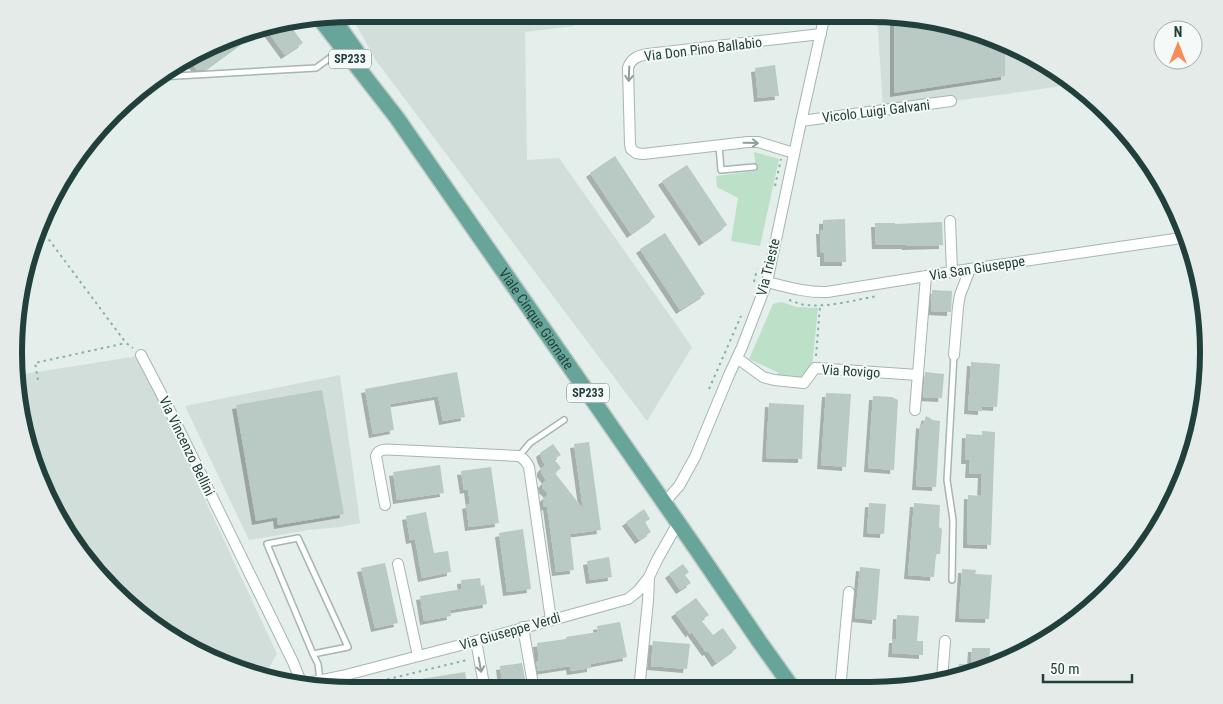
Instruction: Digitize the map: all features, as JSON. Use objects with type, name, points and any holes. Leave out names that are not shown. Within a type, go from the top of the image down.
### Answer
[{"type":"main road","name":"Viale Cinque Giornate","points":[[330,23],[343,49],[403,126],[788,682]]},
{"type":"main road","name":"Viale Cinque Giornate","points":[[331,23],[367,66],[382,97]]},
{"type":"street","name":"Via Trieste","points":[[664,503],[679,486],[695,458],[768,282],[823,22]]},
{"type":"street","name":"Via Don Pino Ballabio","points":[[794,153],[758,142],[748,142],[643,154],[636,153],[631,149],[630,144],[628,68],[632,60],[648,54],[821,34]]},
{"type":"street","name":"Vicolo Luigi Galvani","points":[[801,120],[951,101]]},
{"type":"street","points":[[950,220],[952,271]]},
{"type":"street","name":"Via San Giuseppe","points":[[768,282],[798,290],[821,292],[844,290],[952,271],[1180,238]]},
{"type":"street","points":[[954,354],[959,301],[970,269]]},
{"type":"street","points":[[915,410],[926,276]]},
{"type":"street","name":"Via Vincenzo Bellini","points":[[141,354],[299,677]]},
{"type":"street","name":"Via Rovigo","points":[[737,358],[764,377],[804,383],[815,368],[918,375]]},
{"type":"street","points":[[385,505],[376,456],[380,450],[519,456],[527,462],[529,467],[551,620]]},
{"type":"street","name":"Via Giuseppe Verdi","points":[[323,680],[476,641],[628,598],[638,591],[649,577],[678,523]]},
{"type":"street","points":[[398,564],[418,656]]},
{"type":"street","points":[[640,682],[649,577]]},
{"type":"street","points":[[841,682],[849,592]]},
{"type":"street","points":[[523,627],[533,682]]},
{"type":"street","points":[[476,641],[484,682]]},
{"type":"street","points":[[943,673],[945,641]]},
{"type":"lane","points":[[172,76],[316,68],[343,49]]},
{"type":"lane","points":[[719,145],[721,170],[754,166]]},
{"type":"lane","points":[[952,580],[953,520],[947,480],[954,354]]},
{"type":"lane","points":[[519,456],[530,443],[564,420]]},
{"type":"lane","points":[[314,654],[348,647],[298,538],[267,544],[318,664],[320,680]]},
{"type":"path","points":[[774,193],[783,149]]},
{"type":"path","points":[[45,234],[126,342],[141,354]]},
{"type":"path","points":[[754,283],[758,266]]},
{"type":"path","points":[[786,299],[801,304],[820,305],[836,304],[883,295]]},
{"type":"path","points":[[815,368],[820,305]]},
{"type":"path","points":[[709,389],[744,309]]},
{"type":"path","points":[[38,380],[35,363],[126,342]]},
{"type":"path","points":[[376,682],[464,660],[470,660],[474,664],[475,671],[482,672]]},
{"type":"shaded area","points":[[354,22],[574,22],[574,26],[525,32],[527,160],[559,158],[692,347],[647,421],[377,62]]},
{"type":"shaded area","points":[[878,22],[914,25],[977,40],[1017,56],[1064,85],[1007,94],[883,110]]},
{"type":"shaded area","points":[[138,356],[277,654],[267,670],[246,664],[206,648],[169,626],[135,600],[104,569],[78,535],[56,498],[34,437],[25,395],[23,375]]},
{"type":"shaded area","points":[[340,375],[360,523],[249,540],[185,406]]},
{"type":"green space","points":[[754,152],[779,159],[760,246],[731,241],[738,198],[717,187],[716,176],[756,171]]},
{"type":"green space","points":[[781,302],[797,307],[818,308],[812,367],[803,379],[780,378],[777,372],[749,359],[773,304]]},
{"type":"building","points":[[894,23],[914,25],[956,34],[1005,51],[1005,76],[894,93]]},
{"type":"building","points":[[292,28],[303,43],[285,55],[269,34]]},
{"type":"building","points":[[246,40],[205,70],[197,70],[193,64],[206,56]]},
{"type":"building","points":[[775,65],[779,96],[758,98],[755,68]]},
{"type":"building","points":[[615,156],[655,217],[631,234],[590,173]]},
{"type":"building","points":[[687,165],[727,225],[703,242],[662,181]]},
{"type":"building","points":[[845,219],[846,262],[824,262],[824,253],[821,253],[820,230],[823,230],[823,220]]},
{"type":"building","points":[[942,222],[943,245],[876,245],[875,223]]},
{"type":"building","points":[[665,233],[705,294],[680,310],[640,249]]},
{"type":"building","points":[[932,290],[952,291],[951,312],[931,311]]},
{"type":"building","points":[[971,362],[1000,364],[997,407],[982,406],[982,411],[968,410]]},
{"type":"building","points":[[457,372],[465,417],[443,421],[438,396],[390,404],[394,430],[373,434],[365,389]]},
{"type":"building","points":[[925,372],[944,374],[942,398],[923,397]]},
{"type":"building","points":[[322,390],[344,514],[278,525],[277,517],[256,521],[236,405]]},
{"type":"building","points":[[826,393],[851,394],[846,467],[821,465]]},
{"type":"building","points":[[873,396],[892,397],[898,400],[894,470],[868,468]]},
{"type":"building","points":[[769,403],[804,405],[802,459],[766,458]]},
{"type":"building","points":[[926,416],[940,421],[936,487],[916,486],[920,424],[923,425]]},
{"type":"building","points":[[982,431],[995,432],[991,545],[967,544],[968,495],[981,496],[982,474],[969,474],[970,460],[965,460],[966,434],[982,435]]},
{"type":"building","points":[[589,442],[601,530],[570,534],[574,570],[556,572],[547,506],[544,507],[543,499],[548,494],[543,489],[542,484],[546,480],[541,473],[541,469],[545,465],[540,453],[553,444],[561,455],[554,459],[561,468],[555,473],[583,509],[574,444]]},
{"type":"building","points":[[440,465],[444,493],[397,500],[393,472]]},
{"type":"building","points":[[491,467],[499,523],[469,527],[466,505],[470,504],[468,489],[464,490],[461,471]]},
{"type":"building","points":[[869,503],[886,504],[884,534],[867,533]]},
{"type":"building","points":[[914,503],[940,505],[939,527],[942,529],[940,554],[936,554],[934,577],[908,575]]},
{"type":"building","points":[[644,509],[650,519],[645,522],[651,532],[639,540],[626,522]]},
{"type":"building","points":[[426,512],[434,553],[448,551],[451,572],[422,578],[415,539],[410,540],[406,516]]},
{"type":"building","points":[[523,529],[531,589],[507,592],[499,533]]},
{"type":"building","points":[[609,557],[612,577],[590,580],[587,561]]},
{"type":"building","points":[[385,563],[398,623],[375,628],[361,568]]},
{"type":"building","points":[[683,564],[689,572],[685,575],[691,583],[680,590],[669,574]]},
{"type":"building","points":[[860,567],[880,569],[876,620],[855,618]]},
{"type":"building","points":[[962,569],[976,570],[975,574],[992,575],[989,619],[959,618]]},
{"type":"building","points":[[480,578],[481,586],[484,585],[487,604],[450,610],[451,616],[424,621],[420,596],[462,589],[461,580]]},
{"type":"building","points":[[696,598],[709,615],[701,620],[713,635],[723,628],[737,648],[716,663],[691,631],[690,634],[675,613]]},
{"type":"building","points":[[897,615],[919,616],[917,641],[923,641],[923,655],[892,653],[893,639],[896,639]]},
{"type":"building","points":[[620,622],[627,657],[591,664],[591,668],[571,671],[570,666],[538,671],[536,662],[539,661],[537,643],[598,632],[597,626]]},
{"type":"building","points":[[653,641],[690,644],[687,669],[651,666]]},
{"type":"building","points":[[972,648],[990,648],[989,659],[958,669],[959,664],[971,664]]},
{"type":"building","points":[[522,663],[526,682],[502,682],[500,666]]},
{"type":"building","points":[[465,672],[467,682],[402,682]]}]
